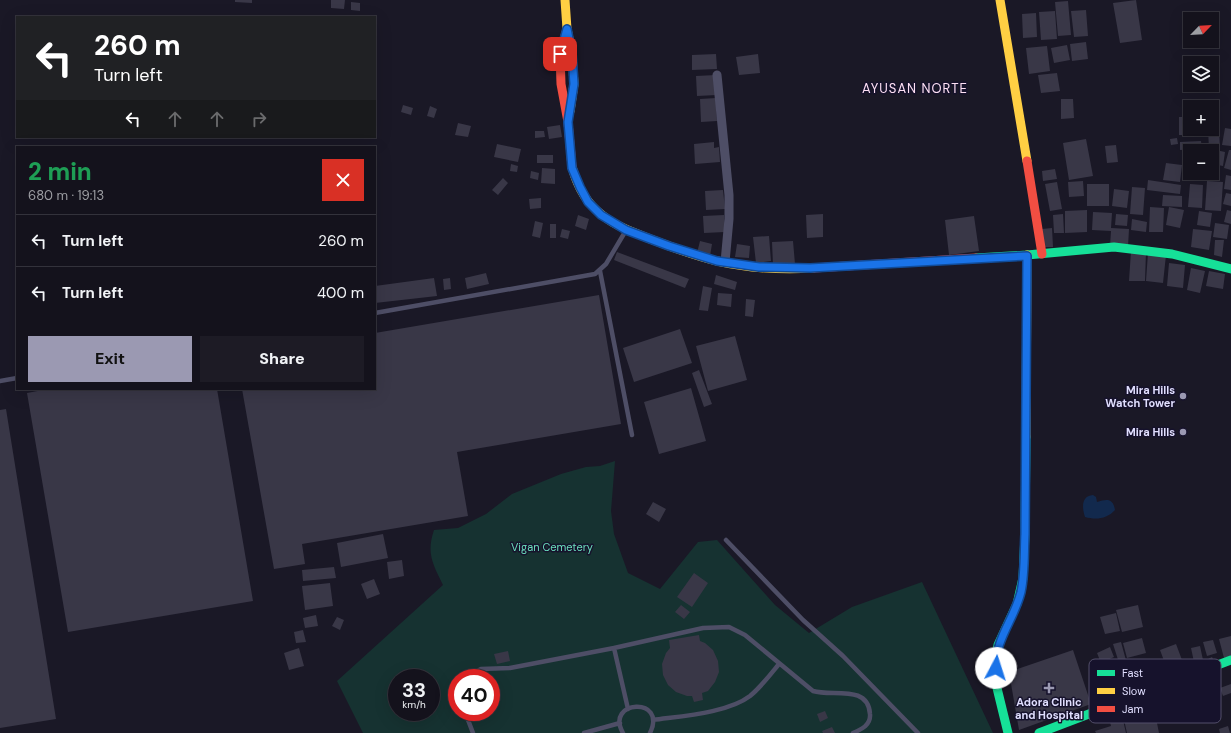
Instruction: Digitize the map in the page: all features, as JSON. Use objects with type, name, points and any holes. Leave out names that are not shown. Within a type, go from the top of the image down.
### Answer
[{"type":"street","points":[[565,0],[567,29],[572,54],[574,84],[568,122]]},
{"type":"street","points":[[1000,0],[1042,254]]},
{"type":"street","points":[[567,29],[560,54],[561,84],[568,122],[572,168],[580,187],[588,202],[601,215],[626,230],[669,246],[717,261],[759,267],[810,268],[1027,256],[1114,247],[1172,254],[1231,269]]},
{"type":"street","points":[[717,75],[729,195],[729,219],[725,262]]},
{"type":"street","points":[[1008,733],[996,677],[995,659],[998,643],[1016,606],[1023,580],[1025,534],[1027,256]]},
{"type":"street","points":[[1221,664],[1231,660]]},
{"type":"street","points":[[1039,733],[1061,730],[1089,718]]},
{"type":"lane","points":[[376,314],[595,274],[606,264],[626,230]]},
{"type":"lane","points":[[600,270],[632,435]]},
{"type":"lane","points":[[0,381],[16,378]]},
{"type":"lane","points":[[726,540],[803,620],[843,656],[918,733]]},
{"type":"lane","points":[[481,669],[510,668],[614,648],[703,628],[729,627],[745,635],[812,691],[819,693],[853,694],[862,697],[868,705],[870,714],[869,723],[862,729],[853,733]]},
{"type":"lane","points":[[614,648],[628,708]]},
{"type":"lane","points":[[653,720],[723,709],[739,703],[750,696],[779,664]]},
{"type":"lane","points":[[624,733],[621,729],[621,717],[628,708],[636,706],[648,710],[651,714],[654,726],[650,733]]},
{"type":"lane","points":[[468,721],[473,733]]},
{"type":"lane","points":[[584,733],[620,722]]},
{"type":"green space","name":"Vigan Cemetery","points":[[615,461],[611,511],[614,534],[628,573],[660,589],[698,542],[717,540],[775,605],[809,633],[852,607],[922,582],[993,733],[363,733],[337,681],[443,585],[432,559],[431,546],[434,530],[458,528],[486,514],[512,494],[561,474],[586,467],[600,466]]},
{"type":"water","points":[[1093,495],[1096,497],[1097,502],[1104,500],[1111,501],[1115,510],[1101,518],[1085,517],[1083,510],[1084,500]]},
{"type":"building","points":[[235,0],[252,0],[252,3],[235,2]]},
{"type":"building","points":[[331,0],[345,0],[344,9],[331,8]]},
{"type":"building","points":[[1136,0],[1142,40],[1120,43],[1113,3]]},
{"type":"building","points":[[1068,1],[1071,35],[1058,36],[1055,2]]},
{"type":"building","points":[[351,2],[360,3],[360,11],[351,10]]},
{"type":"building","points":[[1086,10],[1088,36],[1074,37],[1071,11]]},
{"type":"building","points":[[1055,11],[1057,39],[1041,40],[1039,12]]},
{"type":"building","points":[[1036,13],[1037,37],[1023,38],[1022,14]]},
{"type":"building","points":[[1086,42],[1088,59],[1072,61],[1070,44]]},
{"type":"building","points":[[1067,45],[1070,60],[1054,63],[1051,48]]},
{"type":"building","points":[[1047,46],[1050,71],[1029,74],[1026,48]]},
{"type":"building","points":[[716,54],[717,69],[692,70],[692,55]]},
{"type":"building","points":[[758,54],[760,73],[739,75],[736,57]]},
{"type":"building","points":[[1057,73],[1060,91],[1041,93],[1038,75]]},
{"type":"building","points":[[716,75],[717,95],[697,96],[696,76]]},
{"type":"building","points":[[716,98],[717,121],[701,122],[700,99]]},
{"type":"building","points":[[1061,99],[1073,99],[1074,118],[1061,119]]},
{"type":"building","points":[[403,105],[413,108],[411,115],[401,112]]},
{"type":"building","points":[[430,106],[437,109],[434,118],[427,116]]},
{"type":"building","points":[[1179,117],[1183,117],[1183,135],[1179,135]]},
{"type":"building","points":[[458,123],[471,126],[468,137],[455,135]]},
{"type":"building","points":[[560,125],[562,137],[549,139],[547,127]]},
{"type":"building","points":[[1219,128],[1220,149],[1219,144],[1209,144],[1208,136],[1219,136]]},
{"type":"building","points":[[1225,128],[1231,129],[1231,146],[1222,145]]},
{"type":"building","points":[[535,131],[544,131],[545,137],[535,138]]},
{"type":"building","points":[[1177,138],[1178,144],[1171,145],[1170,139]]},
{"type":"building","points":[[1086,139],[1093,176],[1069,180],[1063,143]]},
{"type":"building","points":[[1201,141],[1201,144],[1183,144],[1183,150],[1180,150],[1180,142]]},
{"type":"building","points":[[714,142],[714,148],[719,147],[720,162],[695,164],[694,144]]},
{"type":"building","points":[[497,144],[521,149],[518,162],[494,157]]},
{"type":"building","points":[[1116,145],[1118,162],[1107,163],[1105,146]]},
{"type":"building","points":[[1229,150],[1231,150],[1231,170],[1224,168]]},
{"type":"building","points":[[1219,151],[1225,152],[1223,166],[1219,165]]},
{"type":"building","points":[[537,155],[553,155],[553,163],[537,163]]},
{"type":"building","points":[[1166,163],[1182,165],[1180,182],[1163,180]]},
{"type":"building","points":[[511,164],[518,166],[517,172],[510,171]]},
{"type":"building","points":[[542,168],[555,169],[555,184],[541,183]]},
{"type":"building","points":[[1055,169],[1057,179],[1043,181],[1042,171]]},
{"type":"building","points":[[531,171],[539,173],[538,180],[530,178]]},
{"type":"building","points":[[1226,175],[1231,176],[1231,190],[1224,189]]},
{"type":"building","points":[[503,178],[508,183],[498,195],[492,190]]},
{"type":"building","points":[[1148,180],[1181,185],[1180,194],[1147,190]]},
{"type":"building","points":[[1083,181],[1084,196],[1069,197],[1068,182]]},
{"type":"building","points":[[1207,181],[1223,182],[1221,211],[1205,210]]},
{"type":"building","points":[[1057,182],[1062,209],[1050,211],[1045,184]]},
{"type":"building","points":[[1087,184],[1109,184],[1109,206],[1087,206]]},
{"type":"building","points":[[1190,184],[1203,185],[1202,208],[1188,207]]},
{"type":"building","points":[[1132,187],[1145,188],[1143,215],[1130,214]]},
{"type":"building","points":[[1114,189],[1129,191],[1127,208],[1112,206]]},
{"type":"building","points":[[723,190],[725,209],[706,210],[705,191]]},
{"type":"building","points":[[1226,193],[1231,194],[1231,206],[1223,204]]},
{"type":"building","points":[[1163,195],[1182,196],[1182,207],[1162,206]]},
{"type":"building","points":[[541,198],[541,208],[530,209],[529,199]]},
{"type":"building","points":[[1150,207],[1164,208],[1163,232],[1149,232]]},
{"type":"building","points":[[1169,207],[1184,210],[1180,228],[1166,225]]},
{"type":"building","points":[[1087,210],[1087,232],[1065,233],[1065,211]]},
{"type":"building","points":[[1227,210],[1231,211],[1231,224],[1224,222]]},
{"type":"building","points":[[1199,211],[1212,213],[1210,227],[1197,225]]},
{"type":"building","points":[[1093,212],[1112,213],[1111,228],[1129,229],[1128,247],[1110,246],[1111,231],[1092,230]]},
{"type":"building","points":[[823,214],[823,237],[807,238],[806,215]]},
{"type":"building","points":[[1063,214],[1064,233],[1054,233],[1053,215]]},
{"type":"building","points":[[1116,214],[1128,215],[1127,226],[1115,225]]},
{"type":"building","points":[[578,215],[589,219],[586,230],[575,226]]},
{"type":"building","points":[[724,215],[725,232],[704,233],[703,216]]},
{"type":"building","points":[[974,216],[979,251],[949,255],[945,220]]},
{"type":"building","points":[[1132,219],[1147,222],[1146,232],[1131,230]]},
{"type":"building","points":[[535,221],[543,223],[540,238],[532,236]]},
{"type":"building","points":[[1215,223],[1229,225],[1227,239],[1213,237]]},
{"type":"building","points":[[550,224],[556,224],[556,238],[550,238]]},
{"type":"building","points":[[1052,228],[1053,247],[1043,247],[1042,229]]},
{"type":"building","points":[[562,229],[570,231],[568,239],[560,237]]},
{"type":"building","points":[[1193,229],[1212,231],[1209,250],[1191,247]]},
{"type":"building","points":[[769,236],[771,261],[756,263],[753,237]]},
{"type":"building","points":[[1215,240],[1224,240],[1222,257],[1214,255]]},
{"type":"building","points":[[700,241],[712,244],[710,256],[697,253]]},
{"type":"building","points":[[793,241],[795,264],[773,265],[772,242]]},
{"type":"building","points":[[737,244],[750,246],[749,258],[735,257]]},
{"type":"building","points":[[1131,251],[1146,252],[1145,281],[1129,281]]},
{"type":"building","points":[[617,252],[689,279],[685,288],[614,260]]},
{"type":"building","points":[[1148,253],[1166,255],[1163,283],[1146,281]]},
{"type":"building","points":[[1169,263],[1185,265],[1183,288],[1167,286]]},
{"type":"building","points":[[1191,268],[1205,271],[1200,293],[1187,290]]},
{"type":"building","points":[[1209,271],[1225,274],[1223,289],[1206,286]]},
{"type":"building","points":[[486,273],[489,284],[467,289],[465,278]]},
{"type":"building","points":[[716,275],[737,282],[735,290],[714,284]]},
{"type":"building","points":[[434,278],[437,296],[376,303],[376,286]]},
{"type":"building","points":[[450,278],[451,289],[444,290],[443,279]]},
{"type":"building","points":[[703,286],[712,288],[708,311],[699,310]]},
{"type":"building","points":[[718,293],[732,294],[731,307],[717,305]]},
{"type":"building","points":[[599,295],[621,424],[457,452],[468,516],[302,544],[305,564],[274,569],[242,390],[376,390],[376,333]]},
{"type":"building","points":[[746,299],[755,300],[753,317],[745,316]]},
{"type":"building","points":[[680,329],[692,363],[634,382],[623,348]]},
{"type":"building","points":[[735,336],[747,380],[708,391],[696,346]]},
{"type":"building","points":[[699,370],[712,404],[704,407],[692,373]]},
{"type":"building","points":[[691,388],[706,441],[659,454],[644,402]]},
{"type":"building","points":[[43,390],[217,390],[253,601],[68,632],[27,393]]},
{"type":"building","points":[[6,409],[56,719],[0,728],[0,410]]},
{"type":"building","points":[[653,502],[666,509],[659,522],[646,514]]},
{"type":"building","points":[[383,534],[388,558],[341,567],[337,543]]},
{"type":"building","points":[[402,560],[404,576],[389,579],[387,562]]},
{"type":"building","points":[[334,567],[336,578],[303,581],[302,570]]},
{"type":"building","points":[[694,573],[708,583],[692,607],[677,597]]},
{"type":"building","points":[[374,579],[380,594],[367,599],[361,584]]},
{"type":"building","points":[[330,583],[333,606],[305,610],[302,586]]},
{"type":"building","points":[[681,605],[690,612],[684,619],[675,612]]},
{"type":"building","points":[[1138,605],[1143,627],[1122,632],[1116,610]]},
{"type":"building","points":[[1116,613],[1120,631],[1105,634],[1100,617]]},
{"type":"building","points":[[316,615],[318,626],[305,628],[303,618]]},
{"type":"building","points":[[337,617],[344,620],[340,630],[332,626]]},
{"type":"building","points":[[303,630],[306,642],[296,643],[294,632]]},
{"type":"building","points":[[699,635],[700,641],[705,643],[713,650],[718,661],[719,672],[715,682],[708,691],[702,693],[703,700],[694,702],[692,696],[687,696],[676,692],[668,685],[663,675],[662,664],[666,653],[670,648],[669,640]]},
{"type":"building","points":[[1231,636],[1231,656],[1224,658],[1219,639]]},
{"type":"building","points":[[1142,638],[1146,653],[1127,658],[1123,643]]},
{"type":"building","points":[[1213,640],[1217,653],[1207,656],[1203,642]]},
{"type":"building","points":[[1121,642],[1126,659],[1118,659],[1113,644]]},
{"type":"building","points":[[1176,644],[1182,659],[1163,659],[1160,650]]},
{"type":"building","points":[[1200,646],[1203,659],[1193,659],[1191,648]]},
{"type":"building","points":[[1110,647],[1114,657],[1110,659],[1099,659],[1097,653]]},
{"type":"building","points":[[299,648],[304,666],[289,670],[284,653]]},
{"type":"building","name":"Adora Clinic and Hospital","points":[[1073,650],[1089,698],[1089,705],[1019,730],[1009,672]]},
{"type":"building","points":[[508,651],[510,661],[497,664],[494,654]]},
{"type":"building","points":[[1231,684],[1231,693],[1223,696],[1221,688]]},
{"type":"building","points":[[825,711],[828,718],[820,722],[817,714]]},
{"type":"building","points":[[1110,723],[1124,723],[1126,733],[1096,733],[1095,731],[1111,726]]},
{"type":"building","points":[[1125,723],[1157,723],[1159,733],[1127,733]]},
{"type":"building","points":[[1228,726],[1230,733],[1220,733],[1219,729]]},
{"type":"building","points":[[832,727],[835,733],[823,733],[822,731]]},
{"type":"traffic: fast","points":[[976,258],[1114,247],[1172,254],[1231,269]]},
{"type":"traffic: fast","points":[[1008,733],[997,688],[995,660],[998,645],[1017,604],[1023,578],[1026,437]]},
{"type":"traffic: fast","points":[[1221,664],[1231,660]]},
{"type":"traffic: fast","points":[[1039,733],[1089,714]]},
{"type":"traffic: slow","points":[[565,0],[567,29],[572,54],[574,84],[570,111]]},
{"type":"traffic: slow","points":[[1000,0],[1027,161]]},
{"type":"traffic: slow","points":[[572,167],[577,181],[587,200],[597,211],[608,219],[633,232],[693,254],[729,263],[765,268],[814,268]]},
{"type":"traffic: slow","points":[[1026,437],[1027,255]]},
{"type":"traffic: jam","points":[[567,29],[560,54],[561,84],[568,122],[572,167]]},
{"type":"traffic: jam","points":[[1027,161],[1042,254]]},
{"type":"traffic: jam","points":[[814,268],[976,258]]},
{"type":"place","name":"Mira Hills Watch Tower","points":[[1183,396]]},
{"type":"place","name":"Mira Hills","points":[[1183,432]]},
{"type":"place","name":"Adora Clinic and Hospital","points":[[1049,688]]},
{"type":"district","name":"AYUSAN NORTE","points":[[915,88]]},
{"type":"route","points":[[560,54],[567,29],[572,54],[574,84],[568,122],[572,168],[588,202],[601,215],[626,230],[669,246],[717,261],[759,267],[810,268],[1027,256],[1025,534],[1023,580],[1016,606],[998,643],[995,659],[996,668]]}]
